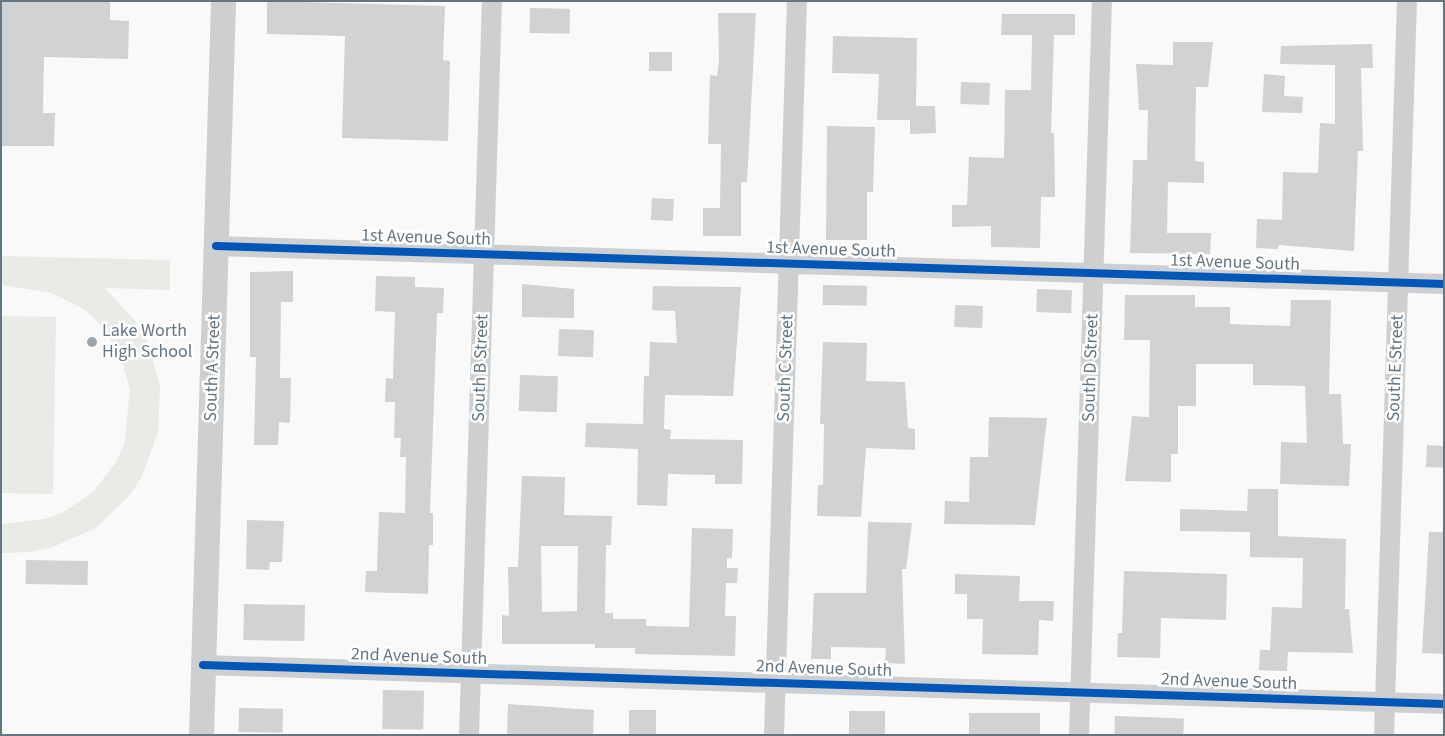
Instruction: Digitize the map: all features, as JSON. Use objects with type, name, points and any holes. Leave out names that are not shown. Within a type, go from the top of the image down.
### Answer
[{"type":"street","name":"South A Street","points":[[201,735],[223,1]]},
{"type":"street","name":"South B Street","points":[[470,735],[492,1]]},
{"type":"street","name":"South C Street","points":[[774,735],[797,1]]},
{"type":"street","name":"South D Street","points":[[1079,735],[1102,1]]},
{"type":"street","name":"South E Street","points":[[1384,735],[1407,1]]},
{"type":"street","name":"1st Avenue South","points":[[216,246],[1444,284]]},
{"type":"street","name":"2nd Avenue South","points":[[203,665],[1444,704]]},
{"type":"shaded area","points":[[1,256],[170,260],[170,290],[105,288],[135,321],[147,341],[160,386],[158,432],[142,476],[130,495],[96,528],[53,547],[30,552],[1,553],[1,524],[45,519],[62,513],[93,492],[116,462],[124,445],[130,390],[120,354],[99,323],[85,310],[52,293],[1,285]]},
{"type":"shaded area","points":[[1,316],[56,317],[53,494],[1,493]]},
{"type":"building","points":[[1,1],[110,1],[110,20],[129,21],[128,59],[44,57],[43,113],[55,113],[54,146],[1,146]]},
{"type":"building","points":[[267,1],[445,6],[443,60],[450,61],[448,141],[342,138],[345,36],[267,34]]},
{"type":"building","points":[[530,8],[570,9],[570,34],[530,33]]},
{"type":"building","points":[[718,13],[756,13],[747,182],[741,182],[741,236],[703,236],[703,208],[720,208],[721,144],[708,144],[710,75],[717,76],[719,60]]},
{"type":"building","points":[[1002,14],[1075,14],[1075,35],[1054,35],[1051,133],[1054,133],[1055,197],[1041,197],[1040,248],[991,247],[991,226],[952,227],[952,205],[967,205],[969,157],[1004,158],[1005,90],[1031,90],[1032,35],[1001,35]]},
{"type":"building","points":[[833,36],[917,38],[916,106],[935,106],[936,133],[910,134],[910,120],[877,120],[879,74],[832,73]]},
{"type":"building","points":[[1173,42],[1213,42],[1208,87],[1196,87],[1195,161],[1204,162],[1204,183],[1168,182],[1167,233],[1211,233],[1210,254],[1130,253],[1133,160],[1147,160],[1148,110],[1139,110],[1136,64],[1173,65]]},
{"type":"building","points":[[1372,44],[1373,68],[1361,68],[1363,151],[1358,151],[1354,251],[1279,245],[1278,249],[1256,248],[1257,219],[1282,220],[1283,172],[1318,173],[1320,123],[1335,124],[1335,65],[1280,64],[1281,46]]},
{"type":"building","points":[[649,52],[672,52],[672,71],[649,71]]},
{"type":"building","points":[[1264,74],[1285,76],[1284,96],[1303,97],[1302,113],[1262,112]]},
{"type":"building","points":[[961,82],[990,83],[989,105],[960,104]]},
{"type":"building","points":[[827,126],[875,127],[873,192],[867,192],[867,240],[826,240]]},
{"type":"building","points":[[652,198],[674,199],[673,221],[651,220]]},
{"type":"building","points":[[293,271],[293,302],[281,302],[280,378],[291,378],[290,423],[279,422],[278,445],[254,445],[256,357],[250,357],[250,272]]},
{"type":"building","points":[[376,276],[415,277],[415,287],[444,288],[443,313],[437,313],[430,513],[433,513],[433,545],[429,545],[428,594],[365,592],[366,571],[377,571],[379,512],[405,513],[406,457],[400,457],[401,438],[394,438],[395,402],[385,402],[386,378],[393,379],[395,312],[375,311]]},
{"type":"building","points":[[522,284],[574,289],[574,318],[522,317]]},
{"type":"building","points":[[823,285],[867,286],[867,306],[823,305]]},
{"type":"building","points":[[653,286],[741,287],[733,396],[665,395],[664,429],[671,430],[670,439],[743,440],[742,484],[715,484],[715,475],[668,474],[667,506],[637,505],[638,449],[585,447],[586,423],[643,424],[644,376],[649,376],[650,342],[677,343],[675,311],[652,310]]},
{"type":"building","points":[[1037,289],[1072,290],[1071,313],[1036,312]]},
{"type":"building","points":[[1125,295],[1195,295],[1195,307],[1230,307],[1230,324],[1290,326],[1291,300],[1331,300],[1329,394],[1341,394],[1343,444],[1351,444],[1349,486],[1280,484],[1281,442],[1307,443],[1305,386],[1253,385],[1253,364],[1196,364],[1196,406],[1178,406],[1178,454],[1171,454],[1171,482],[1125,481],[1132,416],[1149,417],[1150,340],[1124,340]]},
{"type":"building","points":[[955,305],[983,306],[982,328],[954,327]]},
{"type":"building","points":[[559,329],[594,330],[593,357],[558,356]]},
{"type":"building","points":[[823,342],[867,343],[866,381],[905,382],[908,428],[915,429],[915,450],[866,448],[861,517],[817,516],[818,485],[823,485],[824,424],[820,424]]},
{"type":"building","points":[[520,375],[558,376],[557,412],[519,411]]},
{"type":"building","points":[[989,417],[1047,418],[1035,525],[944,524],[945,501],[969,502],[970,457],[988,457]]},
{"type":"building","points":[[1427,445],[1444,446],[1443,468],[1426,467]]},
{"type":"building","points":[[522,476],[565,477],[564,515],[612,516],[611,545],[606,545],[605,613],[613,613],[613,619],[646,619],[646,626],[689,627],[692,528],[733,529],[732,558],[727,558],[727,568],[738,568],[737,583],[726,583],[725,616],[736,616],[735,656],[635,654],[635,648],[595,648],[595,644],[502,644],[502,615],[509,616],[508,567],[518,567]],"holes":[[[541,546],[578,546],[577,611],[542,612]]]},
{"type":"building","points":[[1248,489],[1278,489],[1278,536],[1346,539],[1345,609],[1349,609],[1353,653],[1288,652],[1287,671],[1259,670],[1260,650],[1270,650],[1272,607],[1302,608],[1303,558],[1250,557],[1250,532],[1180,531],[1180,509],[1247,511]]},
{"type":"building","points":[[247,520],[284,521],[282,562],[270,562],[269,570],[246,569]]},
{"type":"building","points":[[868,522],[912,523],[906,569],[902,569],[905,664],[885,663],[886,648],[831,647],[831,659],[811,659],[814,593],[866,593]]},
{"type":"building","points":[[1429,532],[1444,532],[1444,654],[1422,653]]},
{"type":"building","points":[[26,560],[88,561],[88,585],[26,584]]},
{"type":"building","points":[[1124,571],[1227,574],[1226,620],[1161,618],[1160,658],[1117,657],[1118,633],[1122,633]]},
{"type":"building","points":[[955,574],[1020,576],[1019,601],[1054,601],[1053,621],[1039,620],[1038,655],[982,654],[983,619],[967,619],[967,594],[955,594]]},
{"type":"building","points":[[244,604],[305,605],[304,641],[243,640]]},
{"type":"building","points":[[383,690],[424,691],[423,730],[382,729]]},
{"type":"building","points":[[508,704],[594,710],[593,735],[507,735]]},
{"type":"building","points":[[239,708],[283,709],[283,733],[239,732]]},
{"type":"building","points":[[629,710],[656,710],[656,734],[629,734]]},
{"type":"building","points":[[849,711],[885,711],[885,735],[849,735]]},
{"type":"building","points":[[969,713],[1040,713],[1040,735],[969,735]]},
{"type":"building","points":[[1115,716],[1184,718],[1183,735],[1114,735]]},
{"type":"cycle path","points":[[216,246],[1444,284]]},
{"type":"cycle path","points":[[203,665],[1444,704]]},
{"type":"place","name":"Lake Worth High School","points":[[92,342]]}]
